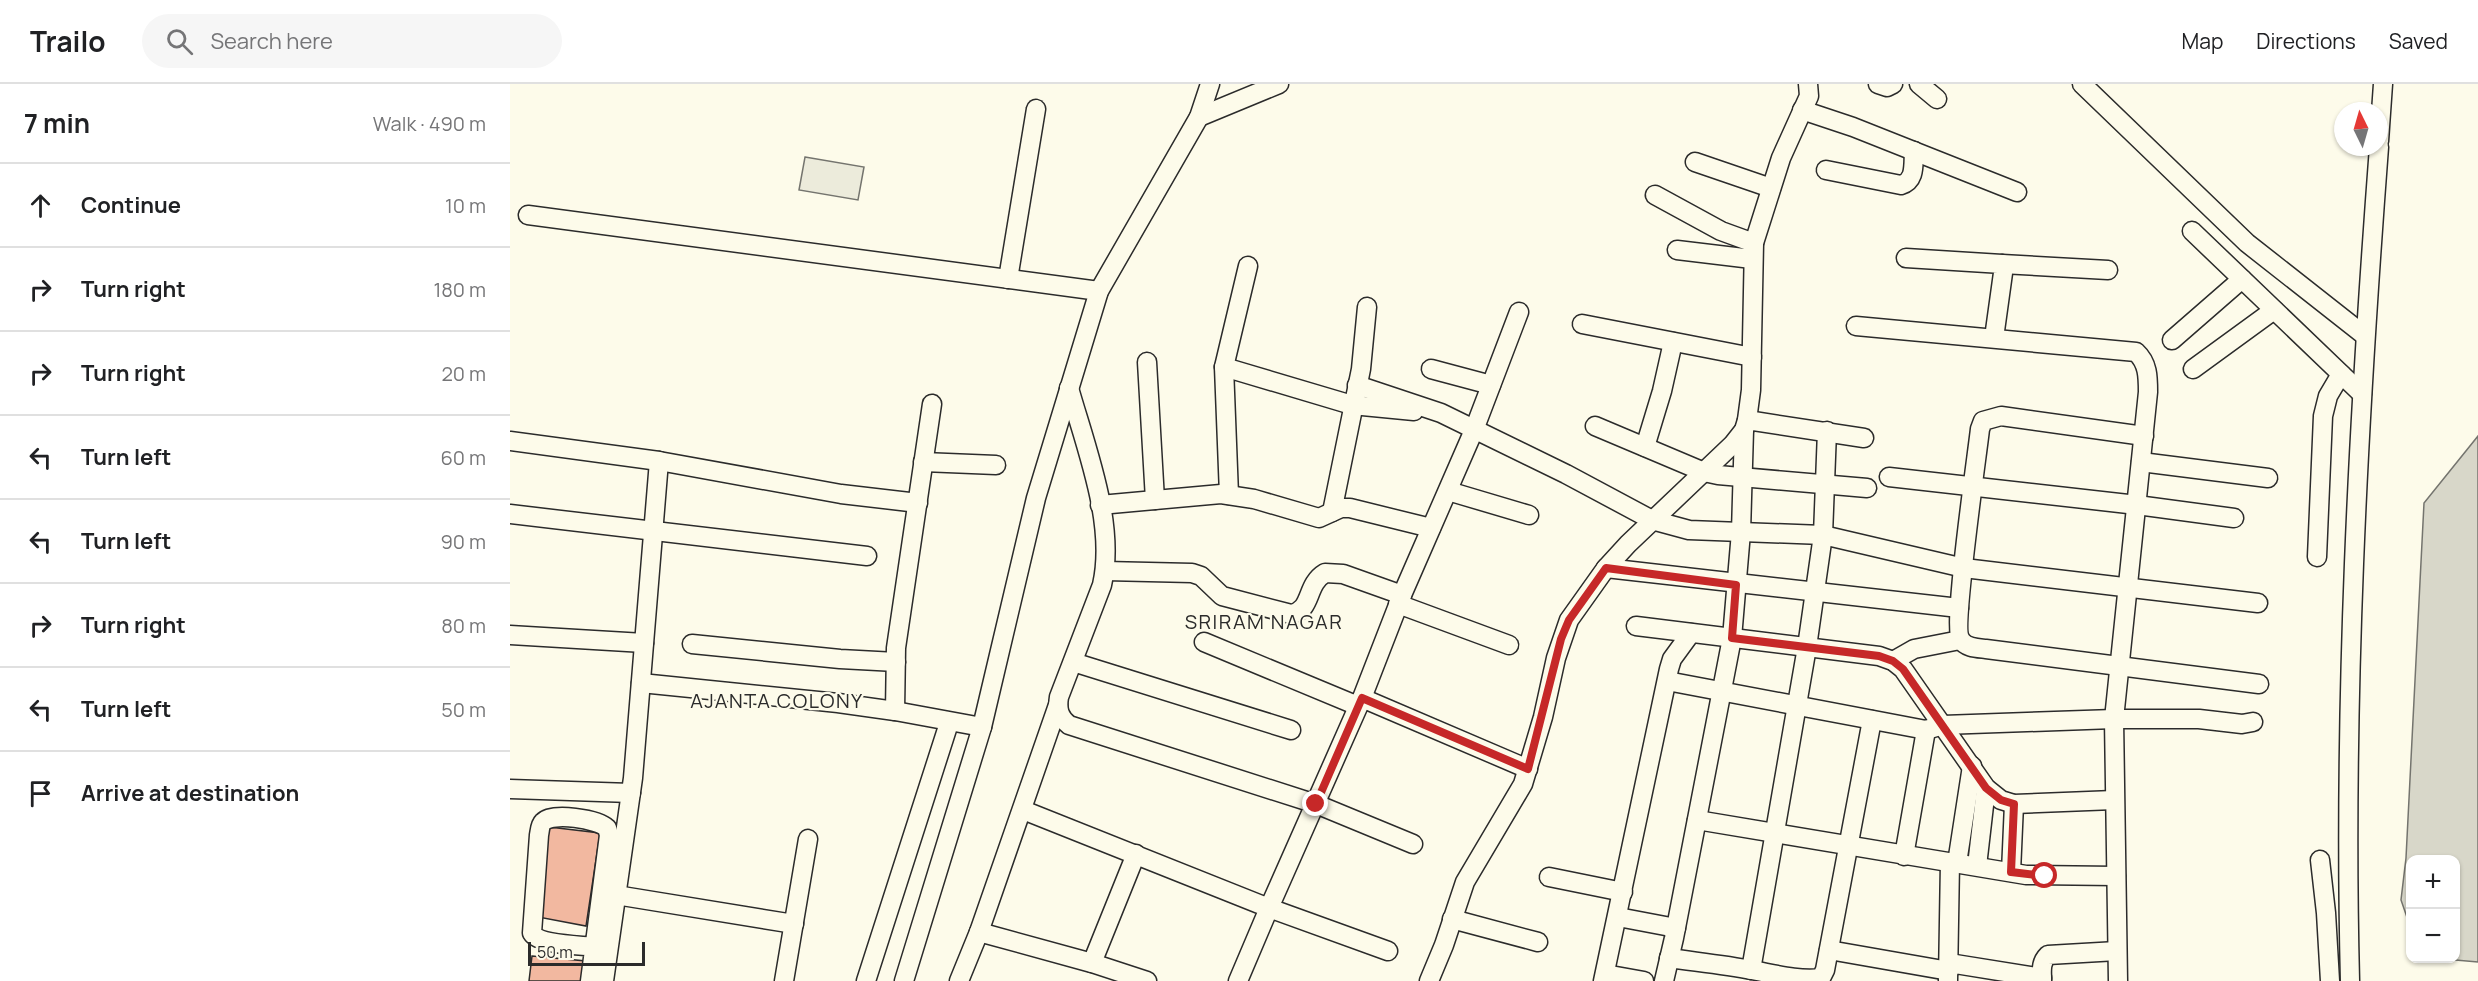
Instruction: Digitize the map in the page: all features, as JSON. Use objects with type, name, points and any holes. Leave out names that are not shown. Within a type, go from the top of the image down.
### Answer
[{"type":"street","points":[[904,981],[982,728],[1036,498],[1099,291],[1200,117],[1210,84]]},
{"type":"street","points":[[1200,117],[1279,84]]},
{"type":"street","points":[[1878,84],[1887,87],[1893,84]]},
{"type":"street","points":[[1919,84],[1937,99]]},
{"type":"street","points":[[2082,84],[2247,243],[2364,335]]},
{"type":"street","points":[[2382,102],[2383,84]]},
{"type":"street","points":[[1664,981],[1732,638],[1741,532],[1746,425],[1751,390],[1753,251],[1785,148],[1811,86]]},
{"type":"street","points":[[1008,279],[1036,109]]},
{"type":"street","points":[[1802,110],[1853,127],[2017,192]]},
{"type":"street","points":[[1826,170],[1901,185],[1908,183],[1911,178],[1914,151]]},
{"type":"street","points":[[2350,981],[2348,705],[2364,335],[2378,156]]},
{"type":"street","points":[[1695,162],[1771,188]]},
{"type":"street","points":[[1655,195],[1753,251]]},
{"type":"street","points":[[528,215],[1099,291]]},
{"type":"street","points":[[2192,231],[2362,394]]},
{"type":"street","points":[[1677,250],[1753,251]]},
{"type":"street","points":[[1906,258],[2109,270]]},
{"type":"street","points":[[1994,338],[2002,264]]},
{"type":"street","points":[[1229,495],[1224,367],[1248,266]]},
{"type":"street","points":[[2172,340],[2242,279]]},
{"type":"street","points":[[1332,512],[1357,385],[1367,307]]},
{"type":"street","points":[[2193,369],[2274,310]]},
{"type":"street","points":[[1238,981],[1360,702],[1400,600],[1474,430],[1519,312]]},
{"type":"street","points":[[1582,324],[1752,357]]},
{"type":"street","points":[[1856,326],[2136,352],[2144,360],[2148,376],[2144,436],[2114,719],[2118,981]]},
{"type":"street","points":[[1645,447],[1662,391],[1673,342]]},
{"type":"street","points":[[1147,362],[1155,500]]},
{"type":"street","points":[[1224,367],[1352,405],[1441,413]]},
{"type":"street","points":[[1431,369],[1491,385]]},
{"type":"street","points":[[2317,557],[2323,416],[2328,396],[2341,374]]},
{"type":"street","points":[[1357,385],[1441,413],[1566,474],[1652,520],[1689,530],[1823,535],[1964,568],[2258,603]]},
{"type":"street","points":[[959,981],[1023,810],[1105,571],[1099,490],[1069,388]]},
{"type":"street","points":[[895,711],[896,648],[932,404]]},
{"type":"street","points":[[2144,436],[2001,416],[1983,421],[1980,429],[1959,608],[1960,640],[1968,646],[1986,650],[2259,684]]},
{"type":"street","points":[[1746,425],[1827,432],[1864,438]]},
{"type":"street","points":[[1429,981],[1472,867],[1518,795],[1528,769],[1569,620],[1606,568],[1652,520],[1720,458],[1746,425]]},
{"type":"street","points":[[1595,426],[1704,472],[1867,488]]},
{"type":"street","points":[[1751,970],[1807,646],[1823,535],[1827,432]]},
{"type":"street","points":[[510,441],[659,461],[841,495],[918,503]]},
{"type":"street","points":[[604,981],[631,793],[659,461]]},
{"type":"street","points":[[923,462],[996,465]]},
{"type":"street","points":[[2141,462],[2268,478]]},
{"type":"street","points":[[1889,477],[2234,518]]},
{"type":"street","points":[[1448,490],[1529,515]]},
{"type":"street","points":[[1100,505],[1229,495],[1254,499],[1319,518],[1341,508],[1350,508],[1431,528]]},
{"type":"street","points":[[510,513],[867,556]]},
{"type":"street","points":[[1606,568],[1736,585],[1959,608]]},
{"type":"street","points":[[1105,571],[1192,573],[1201,576],[1222,596],[1291,614],[1299,613],[1305,608],[1311,588],[1324,573],[1343,574],[1509,645]]},
{"type":"street","points":[[1636,626],[1807,646],[1879,656],[1893,661],[1903,669],[1986,788],[2001,800],[2014,804],[2114,800]]},
{"type":"street","points":[[1644,981],[1604,978],[1666,681],[1672,658],[1691,633]]},
{"type":"street","points":[[510,635],[644,643]]},
{"type":"street","points":[[1893,661],[1914,649],[1960,640]]},
{"type":"street","points":[[1204,642],[1528,769]]},
{"type":"street","points":[[692,644],[840,659],[896,662]]},
{"type":"street","points":[[1073,662],[1291,730]]},
{"type":"street","points":[[1666,681],[1926,730],[1943,724],[2114,719],[2199,719],[2242,724],[2253,722]]},
{"type":"street","points":[[640,683],[895,711],[982,728]]},
{"type":"street","points":[[1058,705],[1062,719],[1069,724],[1316,804],[1413,844]]},
{"type":"street","points":[[1669,958],[1812,981],[1821,978],[1829,950],[1872,720]]},
{"type":"street","points":[[866,981],[949,723]]},
{"type":"street","points":[[1904,856],[1926,730]]},
{"type":"street","points":[[1949,972],[1954,863],[1972,766]]},
{"type":"street","points":[[1977,866],[1986,788]]},
{"type":"street","points":[[510,789],[631,793]]},
{"type":"street","points":[[2011,872],[2014,804]]},
{"type":"street","points":[[1023,810],[1269,908],[1388,951]]},
{"type":"street","points":[[590,981],[595,947],[609,835],[607,828],[595,820],[554,817],[545,819],[541,824],[539,835],[532,933],[534,937],[544,941],[595,947]]},
{"type":"street","points":[[1697,820],[2034,876],[2116,876]]},
{"type":"street","points":[[784,981],[808,839]]},
{"type":"street","points":[[1092,963],[1136,854]]},
{"type":"street","points":[[2320,860],[2330,981]]},
{"type":"street","points":[[1549,877],[1623,892]]},
{"type":"street","points":[[616,895],[794,924]]},
{"type":"street","points":[[1618,917],[1676,928]]},
{"type":"street","points":[[1452,919],[1538,942]]},
{"type":"street","points":[[979,932],[1092,963],[1147,981]]},
{"type":"street","points":[[1829,950],[1949,972],[2042,979],[2043,960],[2048,956],[2117,951]]},
{"type":"shaded area","points":[[805,157],[864,167],[858,200],[799,190]]},
{"type":"shaded area","points":[[2478,436],[2478,962],[2460,960],[2460,855],[2406,855],[2424,503]]},
{"type":"shaded area","points":[[2406,858],[2406,914],[2401,900]]},
{"type":"building","points":[[549,827],[600,833],[586,926],[538,917]]},
{"type":"building","points":[[532,956],[586,961],[584,981],[529,981]]},
{"type":"district","name":"SRIRAM NAGAR","points":[[1264,621]]},
{"type":"district","name":"AJANTA COLONY","points":[[777,700]]},
{"type":"route","points":[[1316,804],[1362,698],[1528,769],[1561,639],[1569,620],[1606,568],[1736,585],[1732,638],[1879,656],[1893,661],[1903,669],[1986,788],[2001,800],[2014,804],[2011,872],[2045,876]]}]
